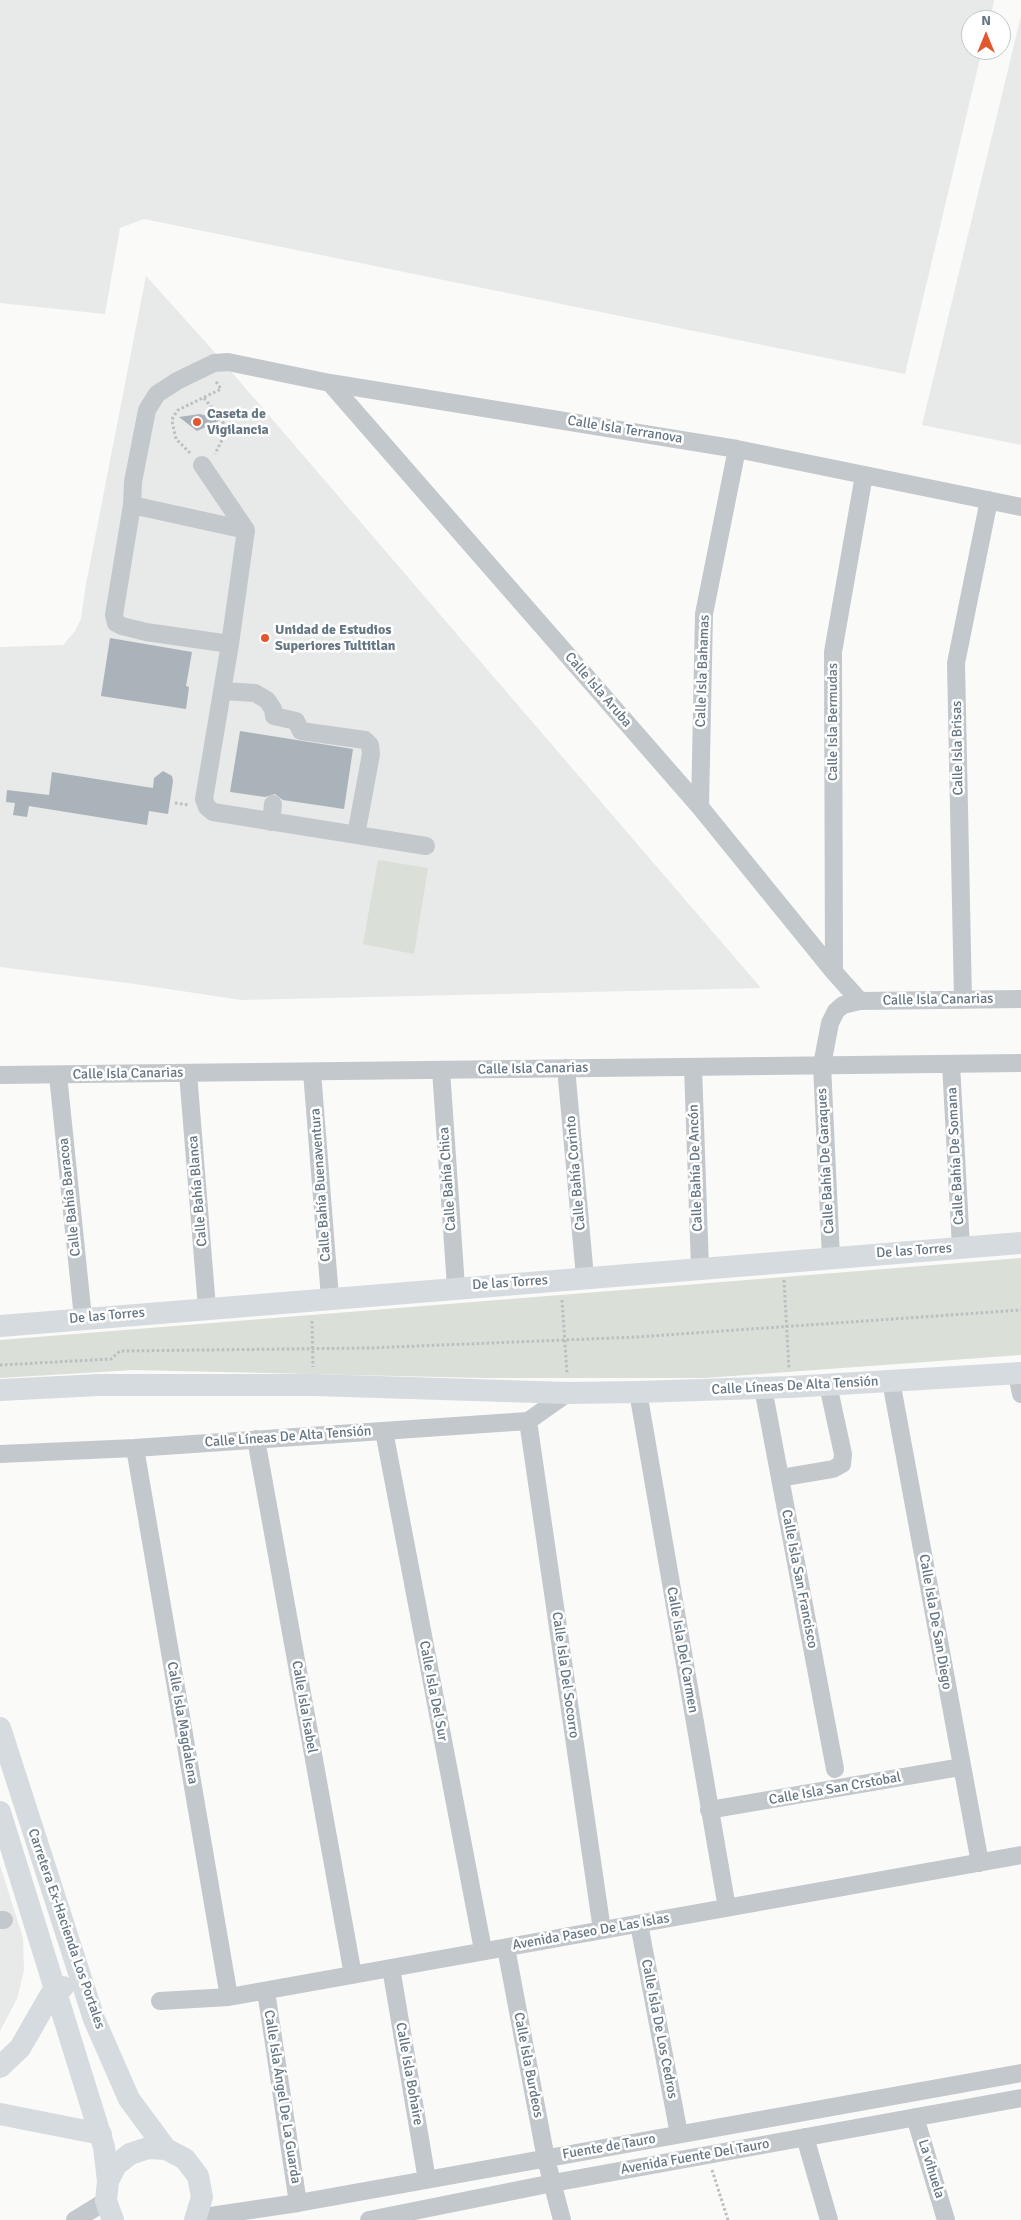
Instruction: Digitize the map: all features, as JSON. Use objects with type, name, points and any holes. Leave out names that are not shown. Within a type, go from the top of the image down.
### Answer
[{"type":"main road","name":"De las Torres","points":[[0,1326],[320,1298],[1021,1243]]},
{"type":"main road","name":"Calle Líneas De Alta Tensión","points":[[0,1390],[99,1385],[314,1385],[568,1392],[638,1392],[790,1387],[891,1381],[1020,1380]]},
{"type":"main road","name":"Carretera Ex-Hacienda Los Portales","points":[[0,1728],[94,2019],[129,2099],[166,2149],[185,2159],[198,2176],[202,2197],[196,2219]]},
{"type":"main road","name":"Carretera Ex-Hacienda Los Portales","points":[[0,1812],[104,2147],[109,2201]]},
{"type":"main road","points":[[0,2067],[20,2048],[54,1989],[81,1982]]},
{"type":"main road","points":[[0,2114],[100,2134]]},
{"type":"main road","points":[[109,2201],[116,2165],[130,2154],[148,2148],[166,2149]]},
{"type":"street","name":"Calle Isla Terranova","points":[[207,367],[214,363],[228,362],[330,382],[737,449],[1021,507]]},
{"type":"street","points":[[207,367],[176,381],[157,394],[147,410],[133,482],[132,505],[114,615],[116,623],[122,626],[146,632],[230,644]]},
{"type":"street","name":"Calle Isla Aruba","points":[[330,382],[700,807],[834,972],[860,1001]]},
{"type":"street","name":"Calle Isla Bahamas","points":[[700,807],[704,614],[737,449]]},
{"type":"street","points":[[202,465],[246,530],[223,691],[204,799],[207,807],[213,812],[272,813],[356,835],[390,847],[426,846]]},
{"type":"street","name":"Calle Isla Bermudas","points":[[834,972],[833,652],[864,475]]},
{"type":"street","name":"Calle Isla Brisas","points":[[963,1000],[956,663],[989,500]]},
{"type":"street","points":[[132,505],[246,530]]},
{"type":"street","points":[[223,691],[255,693],[266,700],[274,709],[273,721],[296,721],[301,731],[365,740],[370,745],[372,754],[356,835]]},
{"type":"street","name":"Calle Isla Canarias","points":[[0,1075],[822,1066],[830,1023],[836,1011],[843,1005],[860,1001],[1021,999]]},
{"type":"street","points":[[822,1066],[1021,1063]]},
{"type":"street","name":"Calle Bahía De Somana","points":[[951,1064],[961,1247]]},
{"type":"street","name":"Calle Bahía De Garaques","points":[[822,1066],[831,1257]]},
{"type":"street","name":"Calle Bahía De Ancón","points":[[693,1067],[700,1268]]},
{"type":"street","name":"Calle Bahía Corinto","points":[[566,1068],[585,1277]]},
{"type":"street","name":"Calle Bahía Chica","points":[[441,1070],[456,1287]]},
{"type":"street","name":"Calle Bahía Buenaventura","points":[[312,1072],[320,1298]]},
{"type":"street","name":"Calle Bahía Blanca","points":[[188,1073],[207,1308]]},
{"type":"street","name":"Calle Bahía Baracoa","points":[[58,1074],[83,1318]]},
{"type":"street","name":"Calle Isla De San Diego","points":[[891,1381],[980,1863]]},
{"type":"street","points":[[780,1478],[833,1470],[842,1464],[843,1454],[828,1385]]},
{"type":"street","name":"Calle Isla San Francisco","points":[[763,1388],[835,1769]]},
{"type":"street","points":[[528,1421],[568,1392]]},
{"type":"street","name":"Calle Isla Del Carmen","points":[[638,1392],[727,1908]]},
{"type":"street","name":"Calle Líneas De Alta Tensión","points":[[0,1454],[134,1448],[528,1421]]},
{"type":"street","name":"Calle Isla Del Socorro","points":[[528,1421],[602,1930]]},
{"type":"street","name":"Calle Isla Del Sur","points":[[384,1431],[483,1950]]},
{"type":"street","name":"Calle Isla Isabel","points":[[256,1439],[353,1975]]},
{"type":"street","name":"Calle Isla Magdalena","points":[[134,1448],[229,1997]]},
{"type":"street","name":"Calle Isla San Crstobal","points":[[709,1810],[961,1767]]},
{"type":"street","name":"Avenida Paseo De Las Islas","points":[[160,2002],[229,1997],[266,1991],[483,1950],[506,1948],[1021,1856]]},
{"type":"street","name":"Calle Isla De Los Cedros","points":[[639,1924],[679,2134]]},
{"type":"street","name":"Calle Isla Burdeos","points":[[506,1948],[546,2159],[562,2220]]},
{"type":"street","name":"Calle Isla Bohaire","points":[[391,1968],[427,2180]]},
{"type":"street","name":"Calle Isla Ángel De La Guarda","points":[[266,1991],[298,2203]]},
{"type":"street","points":[[1018,2073],[1020,2100]]},
{"type":"street","name":"Fuente de Tauro","points":[[196,2219],[546,2159],[1018,2073]]},
{"type":"street","name":"Avenida Fuente Del Tauro","points":[[369,2220],[449,2213],[553,2183],[915,2117],[1020,2100]]},
{"type":"street","name":"La vihuela","points":[[915,2117],[946,2220]]},
{"type":"street","points":[[805,2137],[829,2220]]},
{"type":"street","points":[[75,2220],[109,2201]]},
{"type":"path","points":[[204,398],[222,420],[225,434],[216,453],[202,465],[176,439],[172,421],[178,410],[221,389],[207,367]]},
{"type":"path","points":[[783,1261],[790,1387]]},
{"type":"path","points":[[561,1279],[568,1392]]},
{"type":"path","points":[[314,1385],[313,1349],[320,1298]]},
{"type":"path","points":[[0,1365],[111,1359],[120,1351],[313,1349],[564,1340],[1021,1310]]},
{"type":"path","points":[[708,2155],[728,2220]]},
{"type":"shaded area","points":[[0,0],[994,0],[992,10],[961,10],[961,60],[980,60],[905,374],[144,219],[120,228],[105,314],[0,303]]},
{"type":"shaded area","points":[[1021,16],[1021,445],[922,425]]},
{"type":"shaded area","name":"Unidad de Estudios Superiores Tultitlan","points":[[146,276],[211,348],[761,988],[241,1000],[0,967],[0,647],[63,645],[75,631],[81,619],[86,584]]},
{"type":"shaded area","points":[[378,860],[428,868],[414,954],[363,944]]},
{"type":"shaded area","points":[[1021,1258],[1021,1355],[705,1378],[485,1378],[133,1370],[0,1378],[0,1340]]},
{"type":"shaded area","points":[[0,1865],[23,1938],[24,1970],[17,1999],[0,2031]]},
{"type":"building","name":"Caseta de Vigilancia","points":[[200,414],[221,420],[197,431],[179,417]]},
{"type":"building","points":[[110,638],[192,652],[186,686],[189,687],[186,709],[101,696]]},
{"type":"building","points":[[240,731],[353,749],[344,809],[283,800],[275,794],[265,797],[230,792]]},
{"type":"building","points":[[163,771],[172,776],[173,781],[168,814],[149,811],[147,825],[29,806],[27,817],[13,815],[15,803],[6,802],[7,790],[49,795],[52,772],[153,788],[154,778]]},
{"type":"place","name":"Caseta de Vigilancia","points":[[197,422]]},
{"type":"place","name":"Unidad de Estudios Superiores Tultitlan","points":[[265,638]]}]
